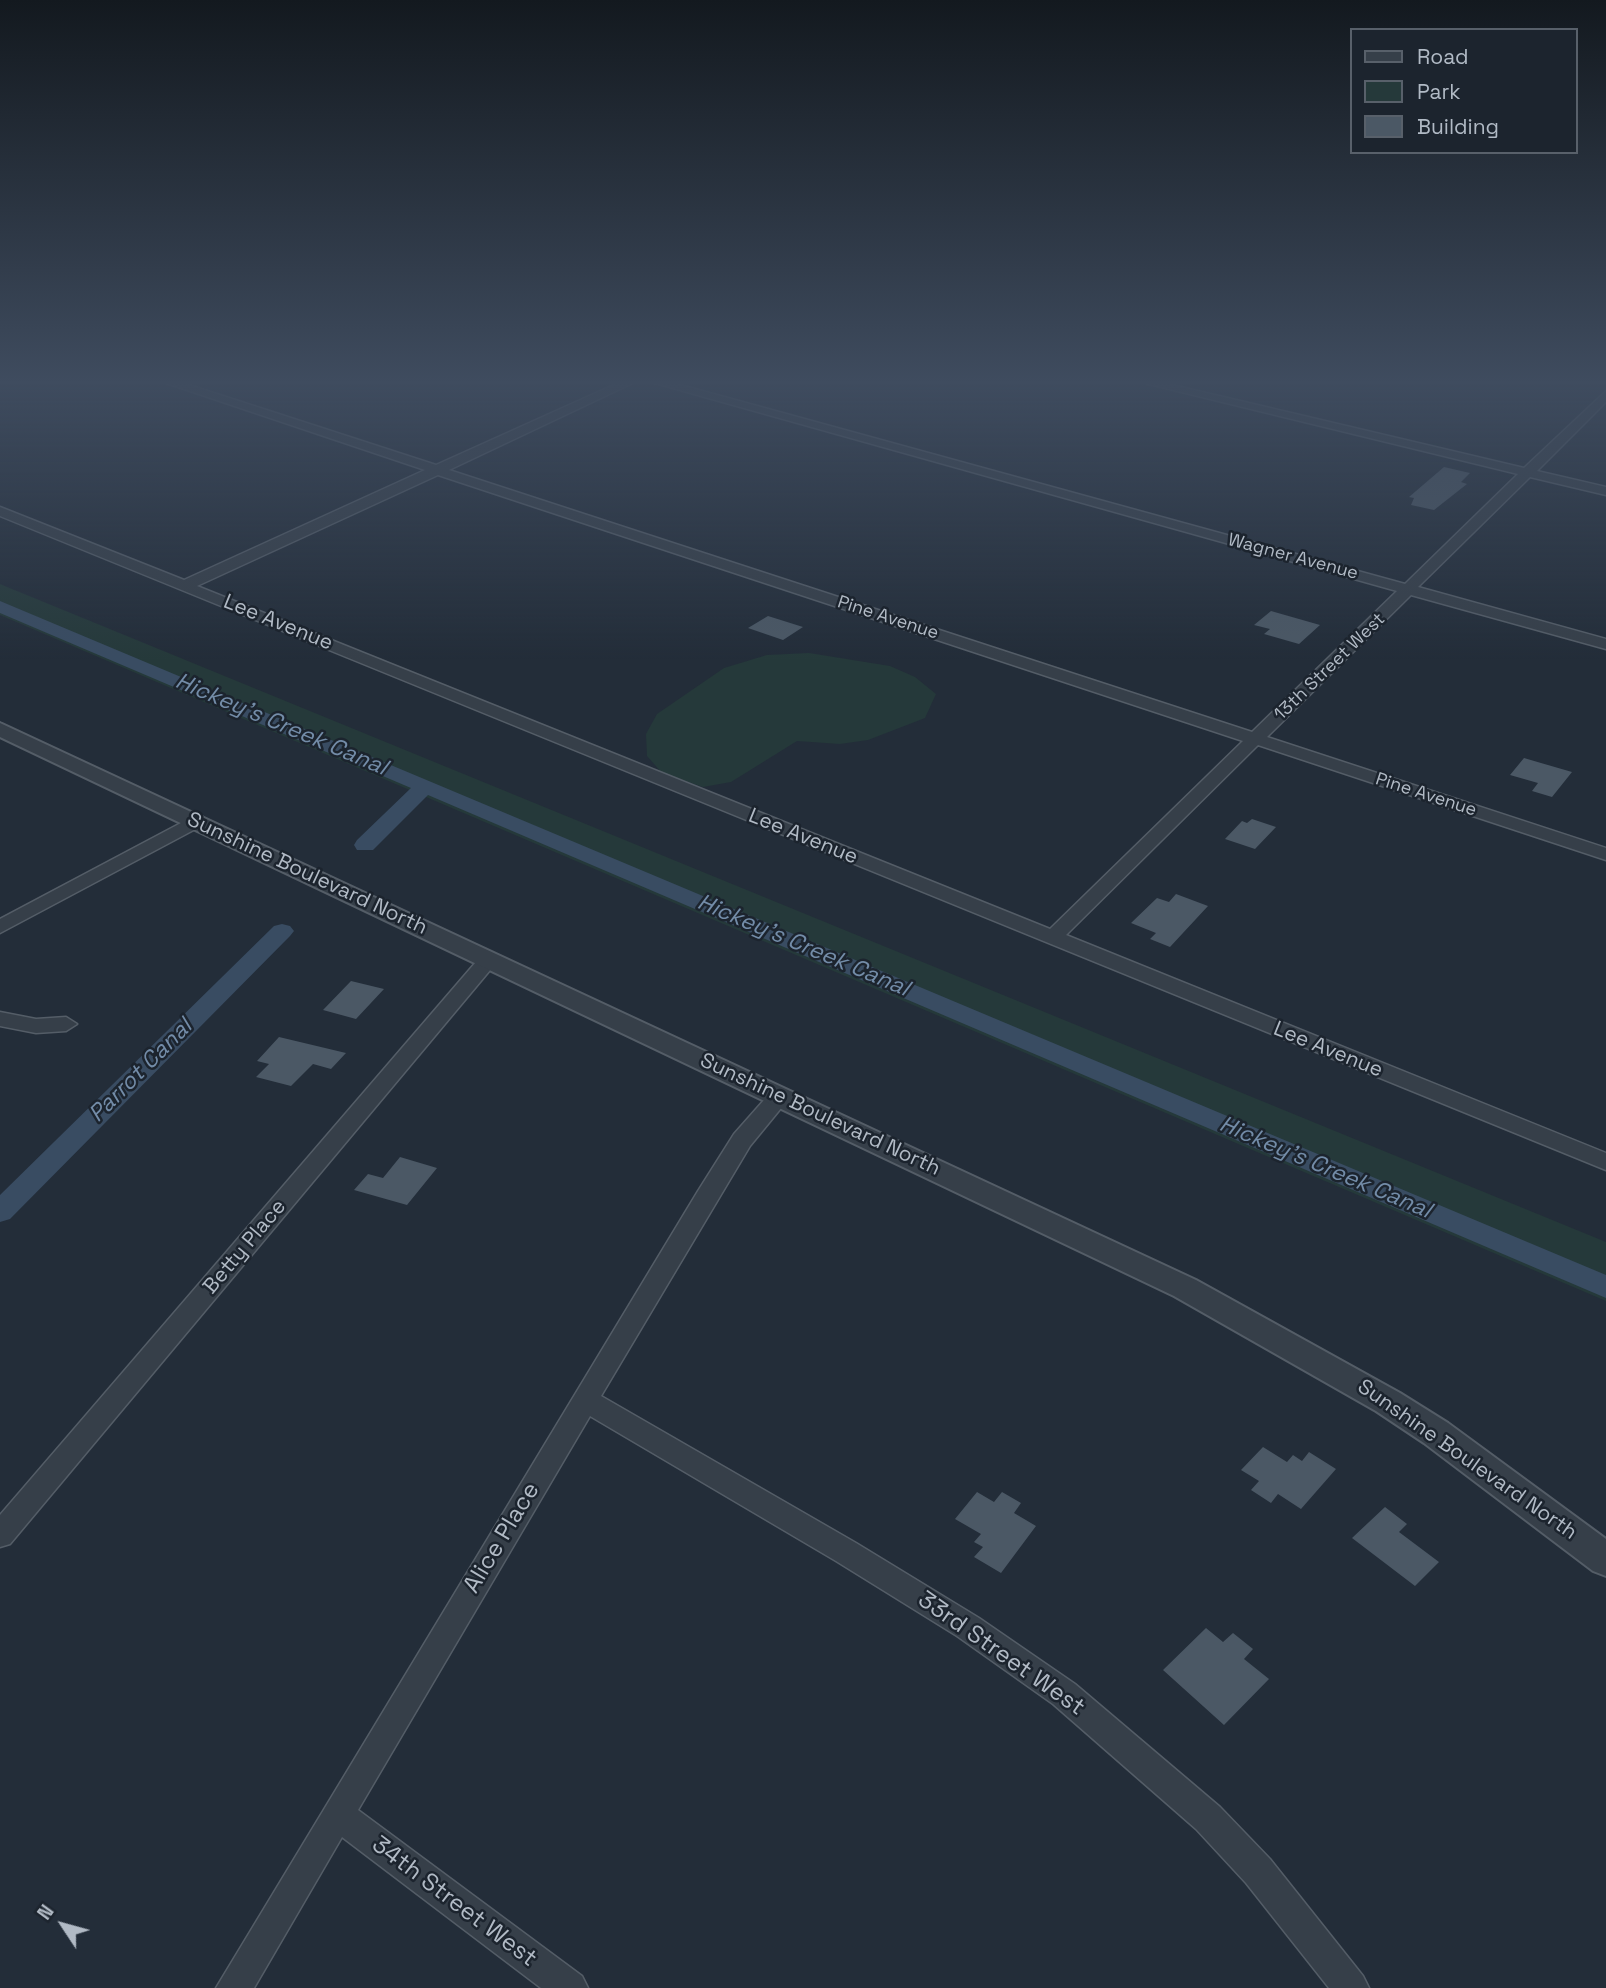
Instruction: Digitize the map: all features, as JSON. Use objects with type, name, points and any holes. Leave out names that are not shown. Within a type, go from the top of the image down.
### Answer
[{"type":"street","points":[[184,586],[425,475]]},
{"type":"street","name":"Pine Avenue","points":[[455,475],[1606,854]]},
{"type":"street","name":"Wagner Avenue","points":[[994,475],[1606,644]]},
{"type":"street","name":"13th Street West","points":[[1052,938],[1524,475]]},
{"type":"street","points":[[1539,475],[1606,491]]},
{"type":"street","name":"Lee Avenue","points":[[0,511],[1606,1162]]},
{"type":"street","name":"Sunshine Boulevard North","points":[[2,732],[196,821],[1185,1289],[1340,1373],[1436,1433],[1606,1560]]},
{"type":"street","points":[[0,926],[196,821]]},
{"type":"street","name":"Betty Place","points":[[0,1535],[489,960]]},
{"type":"street","points":[[0,1019],[37,1026],[66,1024]]},
{"type":"street","name":"Alice Place","points":[[234,1988],[728,1163],[780,1096]]},
{"type":"street","name":"33rd Street West","points":[[585,1400],[846,1552],[968,1627],[1064,1694],[1208,1818],[1307,1930],[1351,1988]]},
{"type":"street","name":"34th Street West","points":[[338,1815],[570,1988]]},
{"type":"green space","points":[[0,584],[1606,1242],[1606,1301],[0,615]]},
{"type":"green space","points":[[809,653],[890,666],[915,677],[936,694],[925,718],[868,740],[840,744],[797,741],[731,782],[703,787],[662,773],[647,756],[646,734],[657,714],[724,668],[767,655]]},
{"type":"building","points":[[1435,475],[1468,475],[1461,482],[1467,484],[1434,510],[1411,505],[1414,498],[1409,497]]},
{"type":"building","points":[[1271,611],[1320,625],[1299,644],[1264,634],[1270,629],[1254,625]]},
{"type":"building","points":[[768,616],[803,627],[783,640],[748,628]]},
{"type":"building","points":[[1524,758],[1572,772],[1552,797],[1532,791],[1538,783],[1510,775]]},
{"type":"building","points":[[1252,819],[1276,827],[1255,849],[1225,839],[1242,821],[1247,823]]},
{"type":"building","points":[[1176,894],[1208,906],[1170,947],[1150,939],[1156,933],[1131,923],[1157,898],[1169,902]]},
{"type":"building","points":[[351,981],[384,989],[356,1019],[323,1010]]},
{"type":"building","points":[[279,1037],[346,1053],[331,1069],[313,1064],[291,1086],[256,1077],[269,1064],[257,1061]]},
{"type":"building","points":[[400,1157],[437,1168],[407,1205],[354,1190],[368,1174],[383,1178]]},
{"type":"building","points":[[1263,1447],[1287,1462],[1293,1455],[1302,1461],[1309,1452],[1336,1469],[1301,1509],[1278,1494],[1271,1503],[1251,1490],[1259,1481],[1241,1470]]},
{"type":"building","points":[[977,1492],[994,1502],[1002,1492],[1021,1503],[1014,1513],[1036,1526],[1001,1573],[974,1557],[983,1547],[974,1542],[981,1534],[955,1519]]},
{"type":"building","points":[[1385,1507],[1407,1524],[1399,1532],[1439,1562],[1415,1586],[1352,1538]]},
{"type":"building","points":[[1206,1628],[1223,1642],[1233,1633],[1253,1649],[1244,1659],[1269,1679],[1224,1725],[1163,1670]]},
{"type":"waterway","name":"Hickey's Creek Canal","points":[[0,606],[425,786]]},
{"type":"waterway","name":"Parrot Canal","points":[[365,845],[425,786]]},
{"type":"waterway","name":"Hickey's Creek Canal","points":[[425,786],[1606,1287]]},
{"type":"waterway","name":"Parrot Canal","points":[[0,1212],[282,931]]}]
